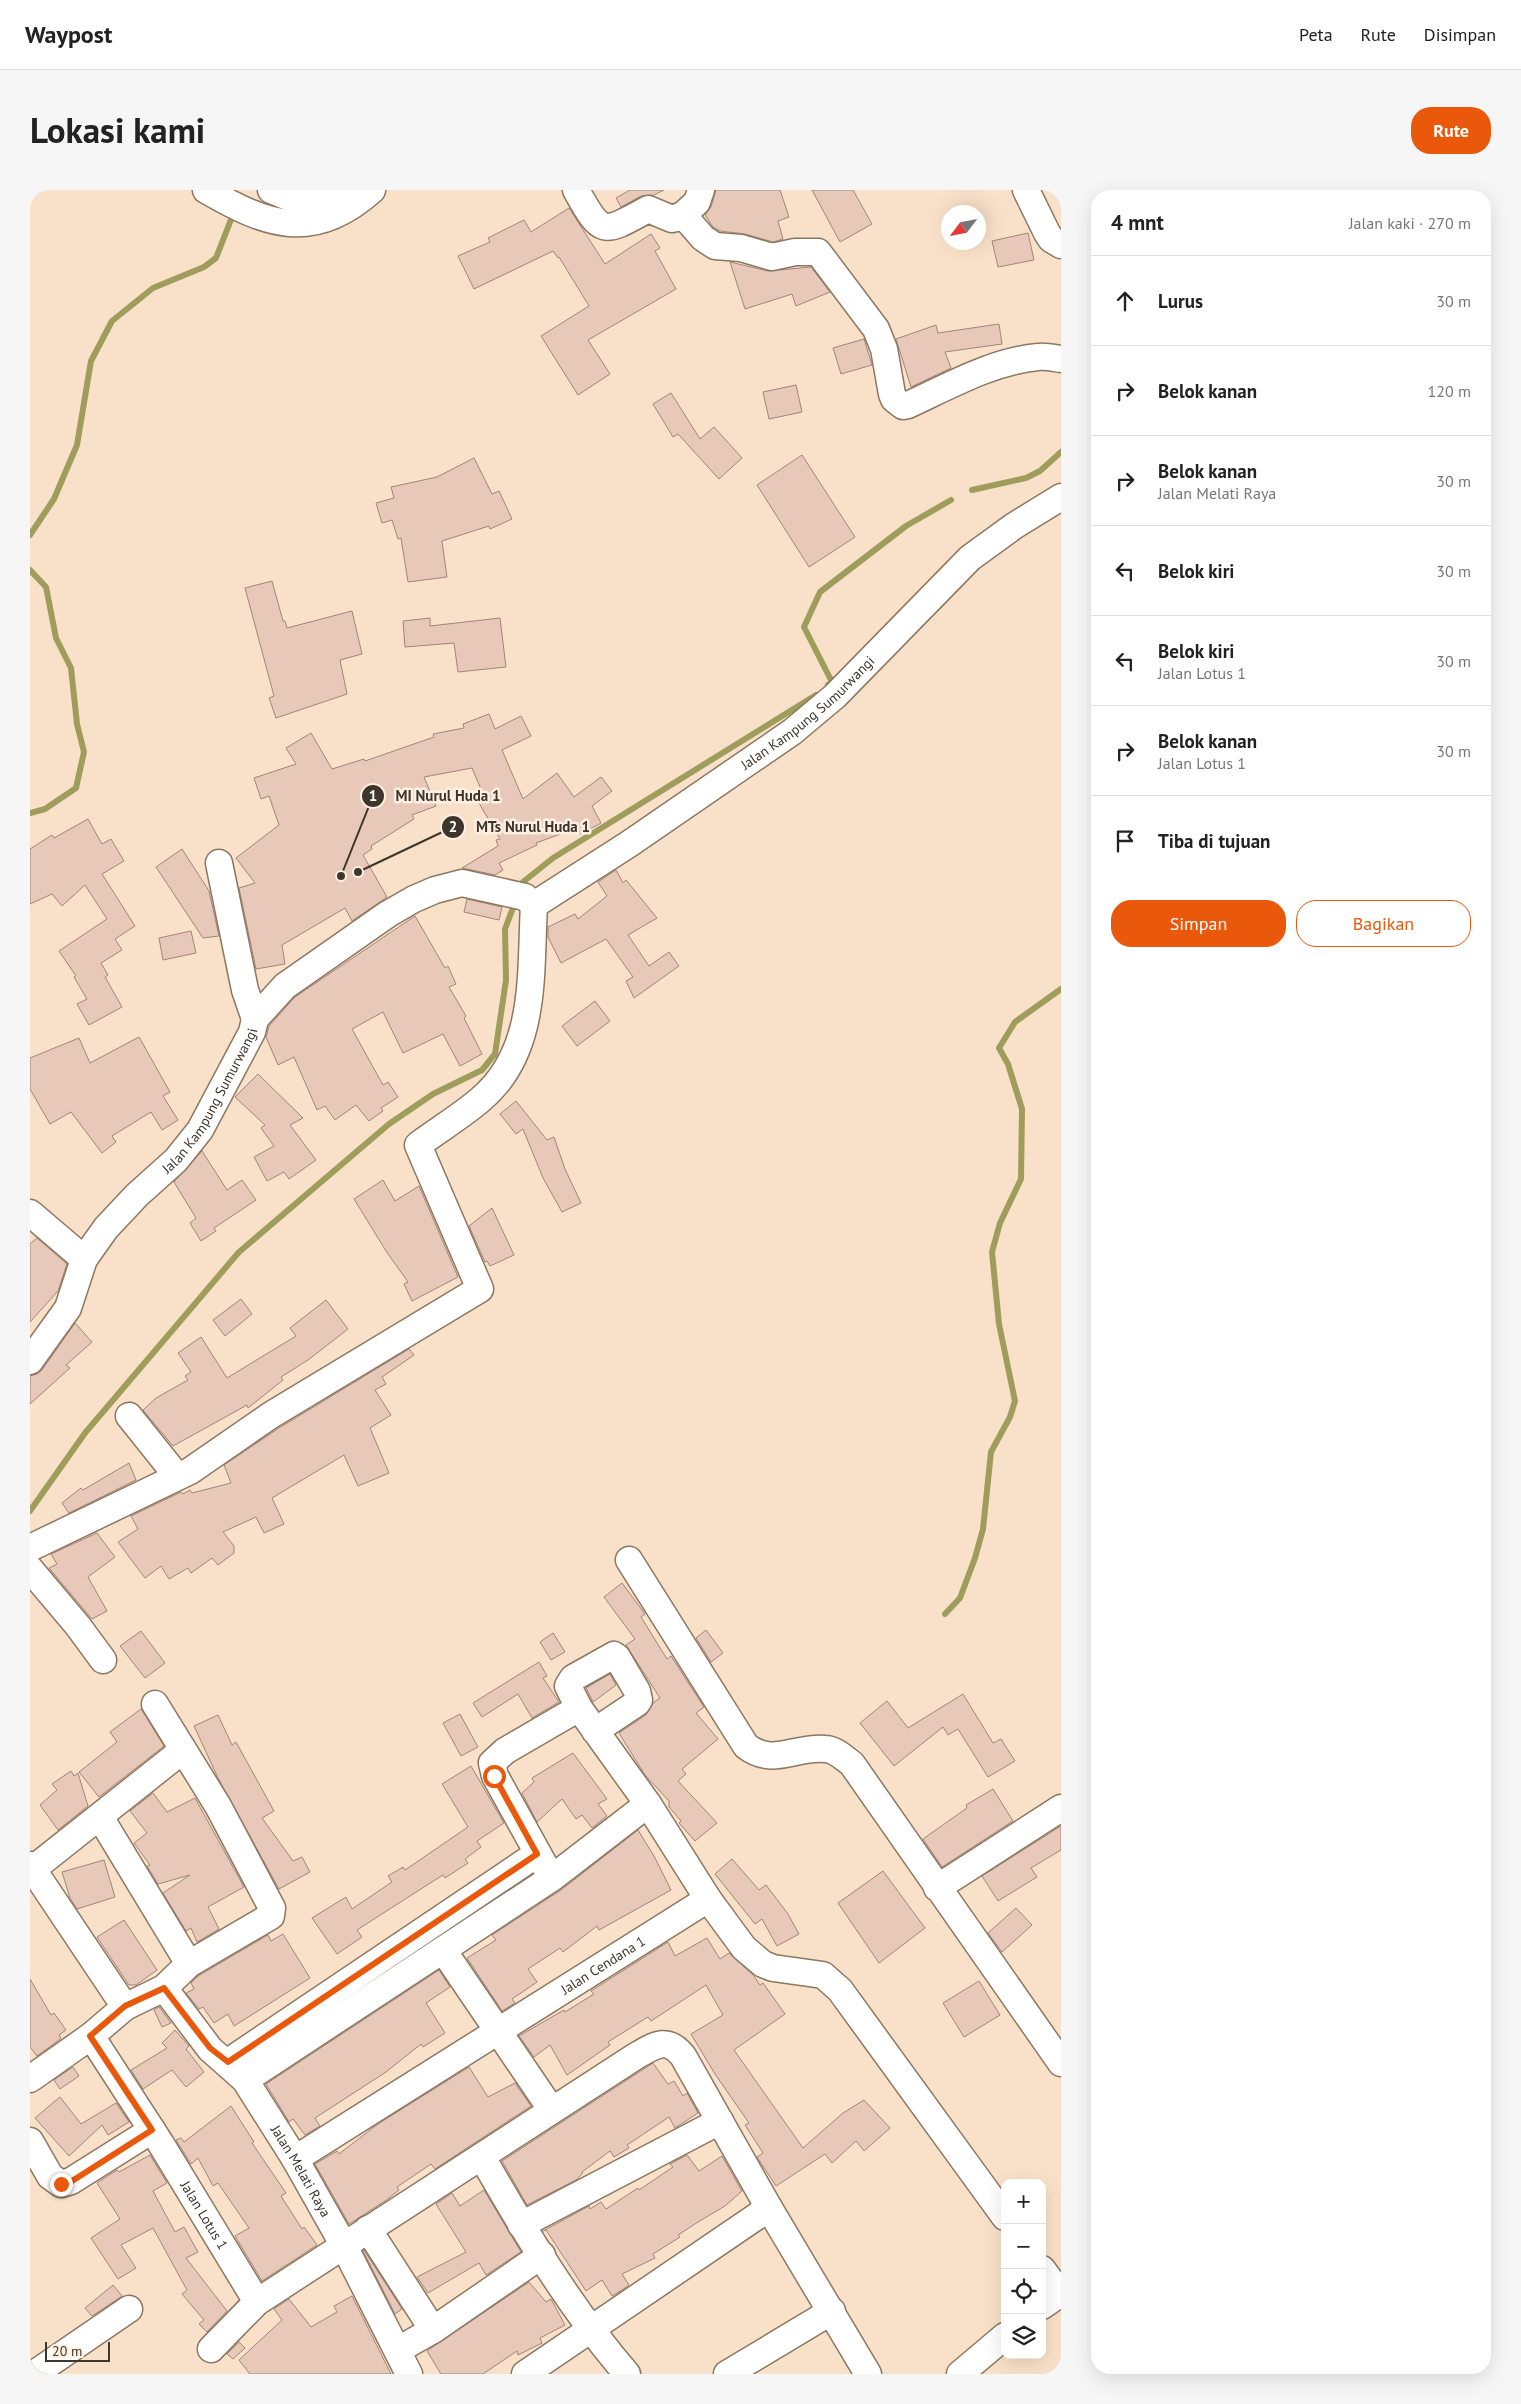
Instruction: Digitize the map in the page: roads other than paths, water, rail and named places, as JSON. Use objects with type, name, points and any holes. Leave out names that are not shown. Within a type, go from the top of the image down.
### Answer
[{"type":"street","points":[[206,190],[295,225],[344,211],[372,190]]},
{"type":"street","points":[[271,190],[293,199],[318,203],[342,190]]},
{"type":"street","points":[[576,190],[590,216],[598,225],[607,228],[616,227],[648,209],[672,219],[683,215],[697,202],[701,190]]},
{"type":"street","points":[[1026,190],[1047,233],[1061,245]]},
{"type":"street","points":[[683,215],[703,238],[715,246],[741,248],[772,257],[796,252],[818,252],[876,329],[884,348],[892,394],[894,399],[903,406],[973,375],[1004,365],[1038,357],[1061,359]]},
{"type":"street","name":"Jalan Kampung Sumurwangi","points":[[30,1361],[68,1308],[84,1259],[106,1228],[137,1195],[176,1160],[200,1130],[252,1032],[255,1019],[285,986],[414,899],[435,890],[462,883],[498,890],[530,901],[629,844],[792,732],[835,696],[970,558],[1014,526],[1061,497]]},
{"type":"street","points":[[220,863],[245,990],[255,1019]]},
{"type":"street","points":[[30,1548],[67,1532],[96,1515],[138,1498],[177,1476],[190,1471],[271,1415],[480,1289],[418,1145],[481,1100],[501,1078],[516,1053],[527,1021],[530,901]]},
{"type":"street","points":[[30,1214],[84,1259]]},
{"type":"street","points":[[129,1416],[177,1476]]},
{"type":"street","points":[[629,1560],[746,1746],[757,1754],[768,1756],[825,1748],[839,1754],[852,1764],[937,1888],[1061,2062]]},
{"type":"street","points":[[30,1569],[104,1660]]},
{"type":"street","points":[[595,1732],[639,1700],[637,1691],[617,1657],[611,1655],[569,1682],[568,1686],[578,1708],[595,1732],[648,1804],[708,1899],[753,1958],[773,1968],[823,1975],[840,1990],[1001,2211]]},
{"type":"street","points":[[32,2074],[90,2036],[125,2006],[164,1988],[189,1964],[271,1916],[272,1911],[218,1806],[155,1704]]},
{"type":"street","points":[[552,1878],[494,1776],[492,1763],[505,1751],[578,1708]]},
{"type":"street","points":[[125,2006],[32,1867],[100,1817],[183,1750]]},
{"type":"street","points":[[237,2071],[395,1981],[443,1950],[552,1878],[648,1804]]},
{"type":"street","points":[[937,1888],[1061,1808]]},
{"type":"street","points":[[100,1817],[189,1964]]},
{"type":"street","points":[[237,2071],[381,1959],[537,1854]]},
{"type":"street","name":"Jalan Cendana 1","points":[[295,2159],[497,2030],[708,1899]]},
{"type":"street","points":[[443,1950],[551,2109]]},
{"type":"street","points":[[381,1959],[395,1981]]},
{"type":"street","name":"Jalan Melati Raya","points":[[164,1988],[210,2048],[237,2071],[295,2159],[343,2244],[409,2374]]},
{"type":"street","name":"Jalan Lotus 1","points":[[90,2036],[152,2130],[257,2302]]},
{"type":"street","points":[[212,2349],[257,2302],[343,2244],[482,2157],[551,2109],[636,2056],[650,2048],[667,2043],[676,2047],[683,2056],[769,2208],[868,2374]]},
{"type":"street","points":[[521,2225],[720,2121]]},
{"type":"street","points":[[30,2141],[50,2176],[61,2184],[72,2181],[152,2130]]},
{"type":"street","points":[[482,2157],[521,2225],[590,2328],[627,2374]]},
{"type":"street","points":[[525,2374],[769,2208]]},
{"type":"street","points":[[368,2229],[433,2330]]},
{"type":"street","points":[[398,2350],[433,2330],[542,2255]]},
{"type":"street","points":[[1046,2278],[1054,2297]]},
{"type":"street","points":[[34,2374],[129,2309]]},
{"type":"street","points":[[739,2371],[832,2311]]},
{"type":"street","points":[[970,2371],[1001,2340]]},
{"type":"waterway","points":[[30,535],[54,499],[77,445],[91,361],[112,321],[153,288],[204,267],[216,258],[234,212]]},
{"type":"waterway","points":[[972,490],[1026,478],[1040,471],[1061,452]]},
{"type":"waterway","points":[[828,685],[832,682],[804,627],[820,592],[906,526],[951,500]]},
{"type":"waterway","points":[[30,570],[46,587],[56,638],[71,668],[77,724],[84,752],[76,788],[45,809],[30,813]]},
{"type":"waterway","points":[[520,891],[523,882],[553,858],[816,695]]},
{"type":"waterway","points":[[30,1511],[85,1433],[239,1252],[389,1124],[433,1094],[482,1070],[495,1054],[506,980],[505,929],[516,900]]},
{"type":"waterway","points":[[945,1614],[960,1598],[975,1558],[983,1529],[991,1452],[1010,1417],[1015,1401],[999,1324],[992,1252],[1000,1223],[1021,1179],[1022,1109],[1008,1064],[999,1048],[1015,1022],[1061,989]]},
{"type":"place","name":"MTs Nurul Huda 1","points":[[358,872]]},
{"type":"place","name":"MI Nurul Huda 1","points":[[341,876]]}]
